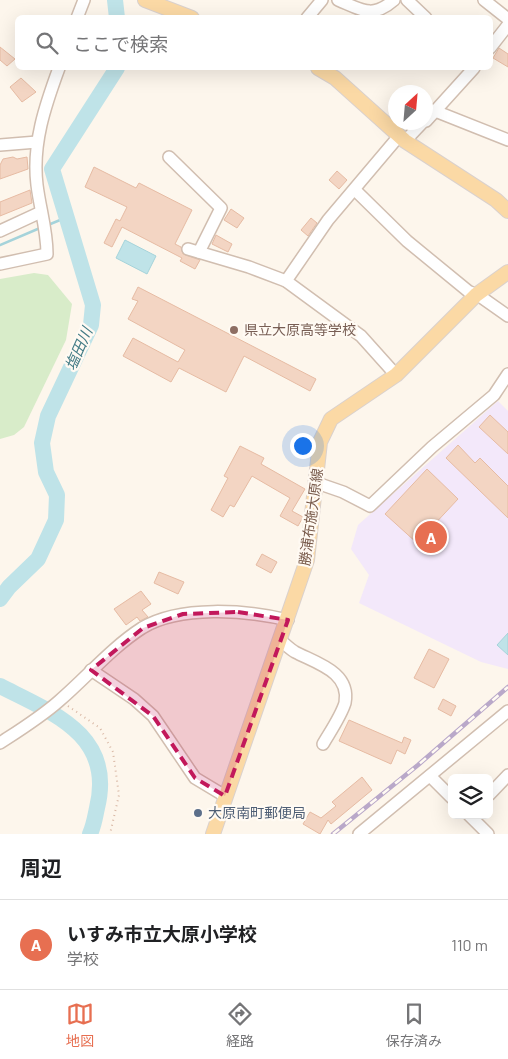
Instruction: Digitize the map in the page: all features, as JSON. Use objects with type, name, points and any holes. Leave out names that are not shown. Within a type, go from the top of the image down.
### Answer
[{"type":"main road","points":[[145,0],[184,15]]},
{"type":"main road","points":[[321,70],[334,78],[402,138],[496,200],[508,211]]},
{"type":"main road","name":"勝浦布施大原線","points":[[213,834],[307,560],[320,442],[331,419],[396,375],[476,295],[508,272]]},
{"type":"street","points":[[78,15],[84,0]]},
{"type":"street","points":[[310,15],[322,0]]},
{"type":"street","points":[[338,0],[372,13],[382,10],[394,0]]},
{"type":"street","points":[[407,0],[423,15]]},
{"type":"street","points":[[484,0],[508,19]]},
{"type":"street","points":[[493,44],[508,25]]},
{"type":"street","points":[[0,264],[47,254],[44,221],[37,183],[37,142],[58,70]]},
{"type":"street","points":[[433,114],[472,70]]},
{"type":"street","points":[[436,111],[508,140]]},
{"type":"street","points":[[286,281],[328,220],[402,138],[413,130]]},
{"type":"street","points":[[0,145],[37,142]]},
{"type":"street","points":[[169,157],[221,208],[193,250],[249,267],[286,281],[361,336],[396,375]]},
{"type":"street","points":[[355,190],[407,241],[468,292],[476,295],[508,316]]},
{"type":"street","points":[[0,231],[44,221]]},
{"type":"street","points":[[317,482],[343,492],[370,506],[432,448],[494,395],[508,374]]},
{"type":"street","points":[[0,743],[42,715],[91,670],[143,628],[183,614],[238,612],[263,614],[288,620]]},
{"type":"street","points":[[280,640],[293,651],[333,670],[342,680],[345,690],[344,704],[323,744]]},
{"type":"street","points":[[91,670],[134,699],[153,716],[196,778],[225,796]]},
{"type":"street","points":[[366,832],[508,711]]},
{"type":"street","points":[[430,776],[448,794]]},
{"type":"street","points":[[493,790],[508,776]]},
{"type":"street","points":[[473,819],[488,834]]},
{"type":"path","points":[[60,700],[100,728],[113,752],[120,795],[110,834]]},
{"type":"highlighted area","points":[[238,612],[288,620],[225,796],[195,778],[153,716],[91,670],[143,628],[183,614]]},
{"type":"shaded area","points":[[498,401],[508,411],[508,669],[481,662],[359,603],[369,575],[351,549],[358,525]]},
{"type":"green space","points":[[34,273],[48,275],[72,304],[66,340],[24,427],[14,435],[0,439],[0,279]]},
{"type":"water","points":[[125,240],[156,256],[147,274],[116,258]]},
{"type":"water","points":[[508,633],[508,655],[497,645]]},
{"type":"building","points":[[0,47],[15,59],[7,66],[0,60]]},
{"type":"building","points":[[499,48],[508,54],[508,67],[493,58]]},
{"type":"building","points":[[21,78],[36,92],[22,102],[10,87]]},
{"type":"building","points":[[13,157],[17,159],[27,157],[28,169],[0,179],[0,165],[3,159]]},
{"type":"building","points":[[94,167],[136,188],[139,183],[192,210],[175,244],[181,247],[183,254],[200,260],[195,269],[180,261],[182,258],[122,227],[112,247],[104,243],[116,219],[120,221],[127,207],[85,187]]},
{"type":"building","points":[[337,171],[347,180],[339,189],[329,180]]},
{"type":"building","points":[[30,190],[32,203],[0,216],[0,202]]},
{"type":"building","points":[[231,209],[244,218],[237,228],[224,220]]},
{"type":"building","points":[[311,218],[317,223],[308,236],[301,230]]},
{"type":"building","points":[[216,235],[232,244],[228,252],[212,244]]},
{"type":"building","points":[[138,287],[316,379],[310,391],[244,356],[226,392],[179,368],[171,382],[123,356],[133,338],[178,362],[185,350],[128,319],[138,301],[132,299]]},
{"type":"building","points":[[490,415],[508,432],[508,454],[479,427]]},
{"type":"building","points":[[458,445],[475,463],[480,458],[508,486],[508,518],[446,458]]},
{"type":"building","points":[[240,446],[264,458],[261,464],[305,489],[292,511],[303,517],[298,526],[280,516],[290,498],[252,476],[234,507],[230,505],[223,517],[211,510],[228,478],[224,476]]},
{"type":"building","points":[[427,469],[458,499],[417,543],[385,514]]},
{"type":"building","points":[[262,554],[277,562],[271,573],[256,565]]},
{"type":"building","points":[[159,572],[184,582],[178,594],[154,583]]},
{"type":"building","points":[[141,591],[151,604],[142,610],[148,617],[140,621],[137,617],[126,625],[114,609]]},
{"type":"building","points":[[429,649],[449,659],[434,688],[414,678]]},
{"type":"building","points":[[443,699],[456,706],[451,716],[438,709]]},
{"type":"building","points":[[349,720],[402,743],[404,737],[411,740],[405,754],[397,750],[391,764],[339,741]]},
{"type":"building","points":[[362,777],[372,790],[331,824],[328,820],[320,834],[303,824],[310,812],[321,818],[336,806],[332,802]]},
{"type":"waterway","name":"塩田川","points":[[115,0],[117,15]]},
{"type":"waterway","name":"塩田川","points":[[0,599],[9,587],[38,559],[56,520],[57,495],[46,472],[42,443],[48,416],[91,325],[93,305],[52,169],[116,70]]},
{"type":"waterway","points":[[48,225],[65,218]]},
{"type":"waterway","points":[[0,245],[40,228]]},
{"type":"waterway","name":"塩田川","points":[[0,686],[59,717],[88,744],[97,762],[100,783],[97,808],[90,834]]},
{"type":"railway","points":[[333,834],[418,765],[508,687]]},
{"type":"place","name":"県立大原高等学校","points":[[234,330]]},
{"type":"place","name":"いすみ市立大原小学校","points":[[431,537]]},
{"type":"place","name":"大原南町郵便局","points":[[198,813]]}]
